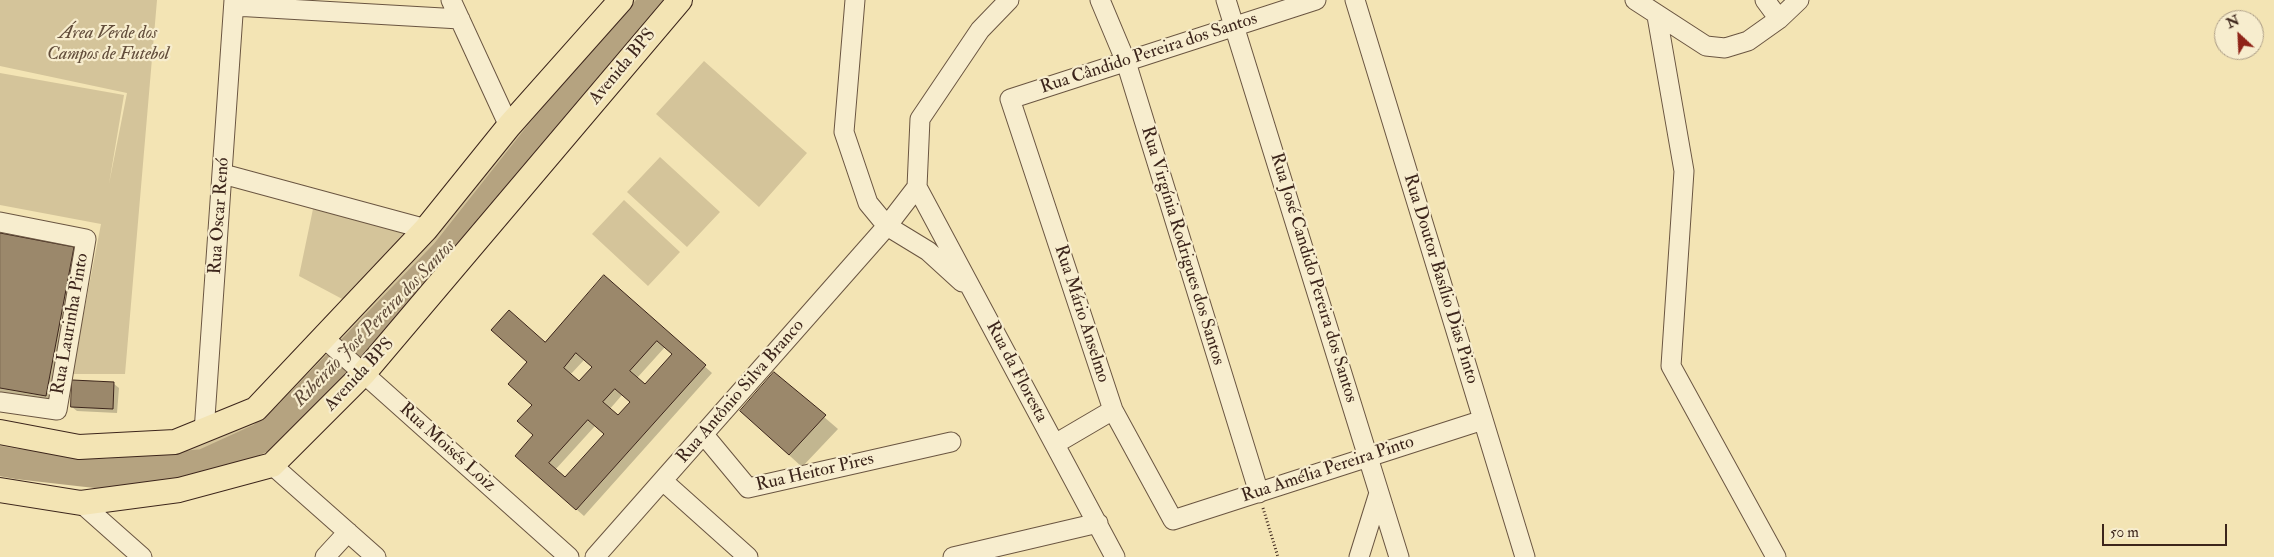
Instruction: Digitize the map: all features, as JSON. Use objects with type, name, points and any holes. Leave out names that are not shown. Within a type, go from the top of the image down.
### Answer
[{"type":"main road","points":[[0,432],[79,447],[175,442],[204,432],[256,409],[332,345],[509,126],[620,0]]},
{"type":"main road","name":"Avenida BPS","points":[[272,466],[361,370],[680,0]]},
{"type":"main road","points":[[0,490],[82,503],[179,490],[272,466]]},
{"type":"street","points":[[451,0],[509,126]]},
{"type":"street","points":[[855,0],[844,132],[868,203],[887,226],[928,252],[972,291]]},
{"type":"street","points":[[887,226],[917,187],[920,119],[980,30],[1009,0]]},
{"type":"street","name":"Rua Virgínia Rodrigues dos Santos","points":[[1100,0],[1126,62],[1259,494]]},
{"type":"street","name":"Rua José Candido Pereira dos Santos","points":[[1226,0],[1399,557]]},
{"type":"street","name":"Rua Cândido Pereira dos Santos","points":[[1010,99],[1316,0]]},
{"type":"street","name":"Rua Doutor Basílio Dias Pinto","points":[[1355,0],[1526,557]]},
{"type":"street","points":[[1635,0],[1706,46],[1725,48],[1748,41],[1779,19],[1799,0]]},
{"type":"street","points":[[1765,0],[1779,19]]},
{"type":"street","points":[[234,3],[460,19]]},
{"type":"street","name":"Rua Oscar Renó","points":[[204,432],[234,3]]},
{"type":"street","points":[[1657,16],[1684,171],[1671,366],[1776,557]]},
{"type":"street","name":"Rua Mário Anselmo","points":[[1010,99],[1113,410],[1173,520]]},
{"type":"street","points":[[223,174],[426,229]]},
{"type":"street","name":"Rua da Floresta","points":[[917,187],[1098,522],[1115,557]]},
{"type":"street","name":"Rua Laurinha Pinto","points":[[0,222],[86,239],[57,410],[0,402]]},
{"type":"street","name":"Rua Antônio Silva Branco","points":[[595,557],[887,226]]},
{"type":"street","name":"Rua Moisés Loiz","points":[[332,345],[569,557]]},
{"type":"street","points":[[1055,444],[1113,410]]},
{"type":"street","name":"Rua Amélia Pereira Pinto","points":[[1173,520],[1259,494],[1483,420]]},
{"type":"street","name":"Rua Heitor Pires","points":[[704,435],[748,488],[951,442]]},
{"type":"street","points":[[272,466],[376,557]]},
{"type":"street","points":[[663,481],[748,557]]},
{"type":"street","points":[[1359,557],[1379,493]]},
{"type":"street","points":[[82,503],[142,557]]},
{"type":"street","points":[[954,557],[1098,522]]},
{"type":"street","points":[[325,557],[348,532]]},
{"type":"path","points":[[1259,494],[1278,557]]},
{"type":"green space","name":"Área Verde dos Campos de Futebol","points":[[0,0],[157,0],[125,374],[72,374],[101,224],[0,205],[0,73],[124,95],[109,184],[127,93],[0,66]]},
{"type":"green space","points":[[624,0],[670,0],[364,361],[336,337]]},
{"type":"green space","points":[[704,61],[807,153],[759,207],[656,114]]},
{"type":"green space","points":[[660,157],[720,212],[687,247],[627,192]]},
{"type":"green space","points":[[624,200],[680,252],[648,286],[592,234]]},
{"type":"green space","points":[[313,209],[405,232],[346,301],[299,276]]},
{"type":"green space","points":[[321,351],[352,374],[266,443],[205,470],[114,486],[0,469],[0,436],[78,449],[237,423]]},
{"type":"building","points":[[0,233],[74,247],[46,396],[0,388]]},
{"type":"building","points":[[604,275],[706,365],[576,510],[515,456],[533,435],[517,421],[532,405],[508,384],[527,362],[491,330],[509,310],[545,342]],"holes":[[[657,341],[672,354],[645,384],[630,371]],[[576,353],[592,367],[579,381],[564,368]],[[615,389],[630,402],[618,415],[603,402]],[[588,420],[604,434],[565,477],[549,463]]]},
{"type":"building","points":[[774,372],[826,415],[789,455],[740,411]]},
{"type":"building","points":[[72,380],[114,382],[113,409],[71,407]]},
{"type":"waterway","name":"Ribeirão José Pereira dos Santos","points":[[0,461],[105,474],[204,464],[261,438],[289,415],[445,254],[539,135],[656,0]]}]
